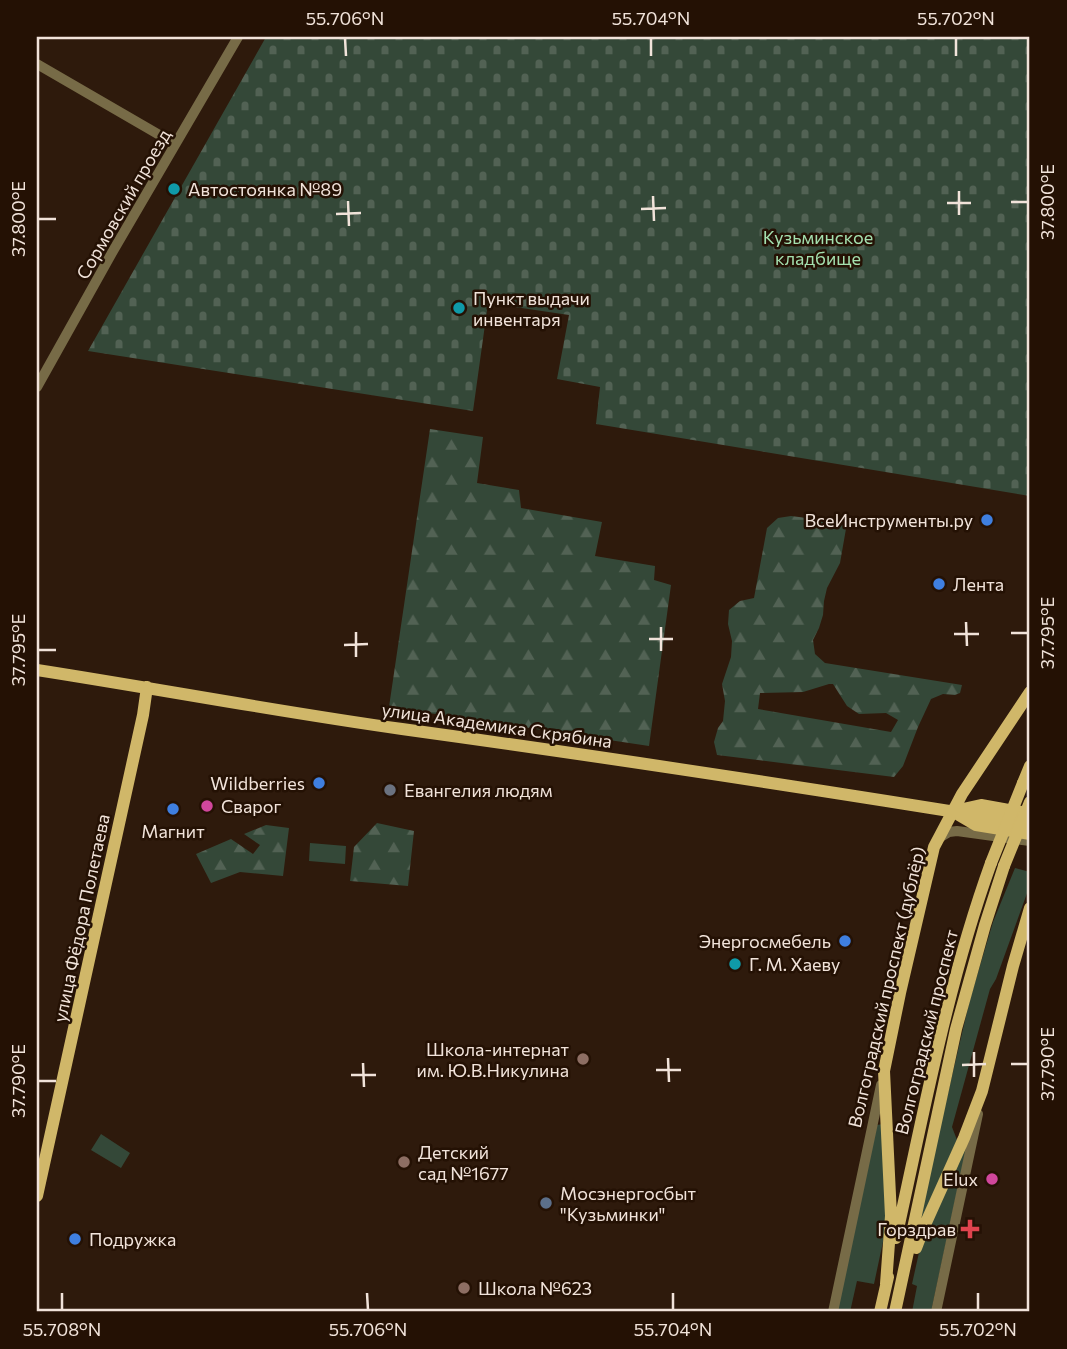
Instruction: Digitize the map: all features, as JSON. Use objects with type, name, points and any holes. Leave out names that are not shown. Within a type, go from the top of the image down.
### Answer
[{"type":"main road","name":"улица Академика Скрябина","points":[[37,670],[284,711],[1030,824]]},
{"type":"main road","name":"улица Фёдора Полетаева","points":[[37,1196],[147,687]]},
{"type":"main road","name":"Волгоградский проспект (дублёр)","points":[[884,1071],[934,847],[952,811],[1030,692]]},
{"type":"main road","name":"Волгоградский проспект","points":[[895,1312],[956,1029],[985,925],[998,864],[1030,766]]},
{"type":"main road","name":"Волгоградский проспект","points":[[880,1312],[945,1013],[969,929],[1030,802]]},
{"type":"main road","name":"улица Академика Скрябина","points":[[952,811],[981,806],[1030,814]]},
{"type":"main road","name":"улица Академика Скрябина","points":[[952,811],[976,825],[1030,834]]},
{"type":"main road","points":[[895,1312],[924,1227],[960,1148],[982,1091],[1030,908]]},
{"type":"main road","points":[[884,1071],[891,1216],[886,1284]]},
{"type":"street","name":"Сормовский проезд","points":[[37,387],[238,37]]},
{"type":"street","points":[[37,65],[175,144]]},
{"type":"street","points":[[938,838],[957,831],[1030,841]]},
{"type":"street","name":"Волгоградский проспект (дублёр)","points":[[833,1312],[884,1071]]},
{"type":"street","points":[[936,1312],[982,1091]]},
{"type":"green space","name":"Кузьминское кладбище","points":[[266,37],[1030,37],[1030,496],[596,424],[600,387],[557,379],[569,315],[488,303],[473,411],[88,351]]},
{"type":"green space","points":[[430,429],[483,437],[477,483],[519,490],[521,508],[602,522],[595,556],[655,566],[654,580],[671,585],[649,746],[389,707]]},
{"type":"green space","points":[[791,516],[847,523],[840,563],[827,588],[823,615],[813,640],[815,654],[825,663],[962,685],[960,693],[943,694],[931,699],[903,766],[894,777],[717,755],[714,742],[723,721],[725,701],[722,684],[731,657],[729,610],[740,601],[754,598],[767,528],[778,518]],"holes":[[[833,684],[847,706],[859,714],[886,713],[898,720],[891,732],[758,709],[760,693],[803,692]]]},
{"type":"green space","points":[[377,823],[414,831],[408,886],[350,881],[354,847]]},
{"type":"green space","points":[[266,825],[289,828],[283,876],[240,872],[211,883],[196,854],[231,839],[253,854],[260,845],[244,834]]},
{"type":"green space","points":[[310,843],[346,846],[345,864],[309,861]]},
{"type":"green space","points":[[1015,868],[1030,872],[1030,885],[990,989],[952,1127],[957,1140],[922,1218],[919,1217],[970,999],[993,922]]},
{"type":"green space","points":[[883,1124],[887,1223],[874,1284],[857,1281],[850,1312],[837,1312],[877,1125]]},
{"type":"green space","points":[[101,1134],[130,1153],[121,1168],[91,1150]]},
{"type":"green space","points":[[968,1141],[931,1312],[912,1312],[917,1286],[912,1284],[922,1239]]},
{"type":"place","name":"Автостоянка №89","points":[[174,189]]},
{"type":"place","name":"Пункт выдачи инвентаря","points":[[459,308]]},
{"type":"place","name":"ВсеИнструменты.ру","points":[[987,520]]},
{"type":"place","name":"Лента","points":[[939,584]]},
{"type":"place","name":"Wildberries","points":[[319,783]]},
{"type":"place","name":"Евангелия людям","points":[[390,790]]},
{"type":"place","name":"Сварог","points":[[207,806]]},
{"type":"place","name":"Магнит","points":[[173,809]]},
{"type":"place","name":"Энергосмебель","points":[[845,941]]},
{"type":"place","name":"Г. М. Хаеву","points":[[735,964]]},
{"type":"place","name":"Школа-интернат им. Ю.В.Никулина","points":[[583,1059]]},
{"type":"place","name":"Детский сад №1677","points":[[404,1162]]},
{"type":"place","name":"Elux","points":[[992,1179]]},
{"type":"place","name":"Мосэнергосбыт \"Кузьминки\"","points":[[546,1203]]},
{"type":"place","name":"Горздрав","points":[[970,1229]]},
{"type":"place","name":"Подружка","points":[[75,1239]]},
{"type":"place","name":"Школа №623","points":[[464,1288]]}]
